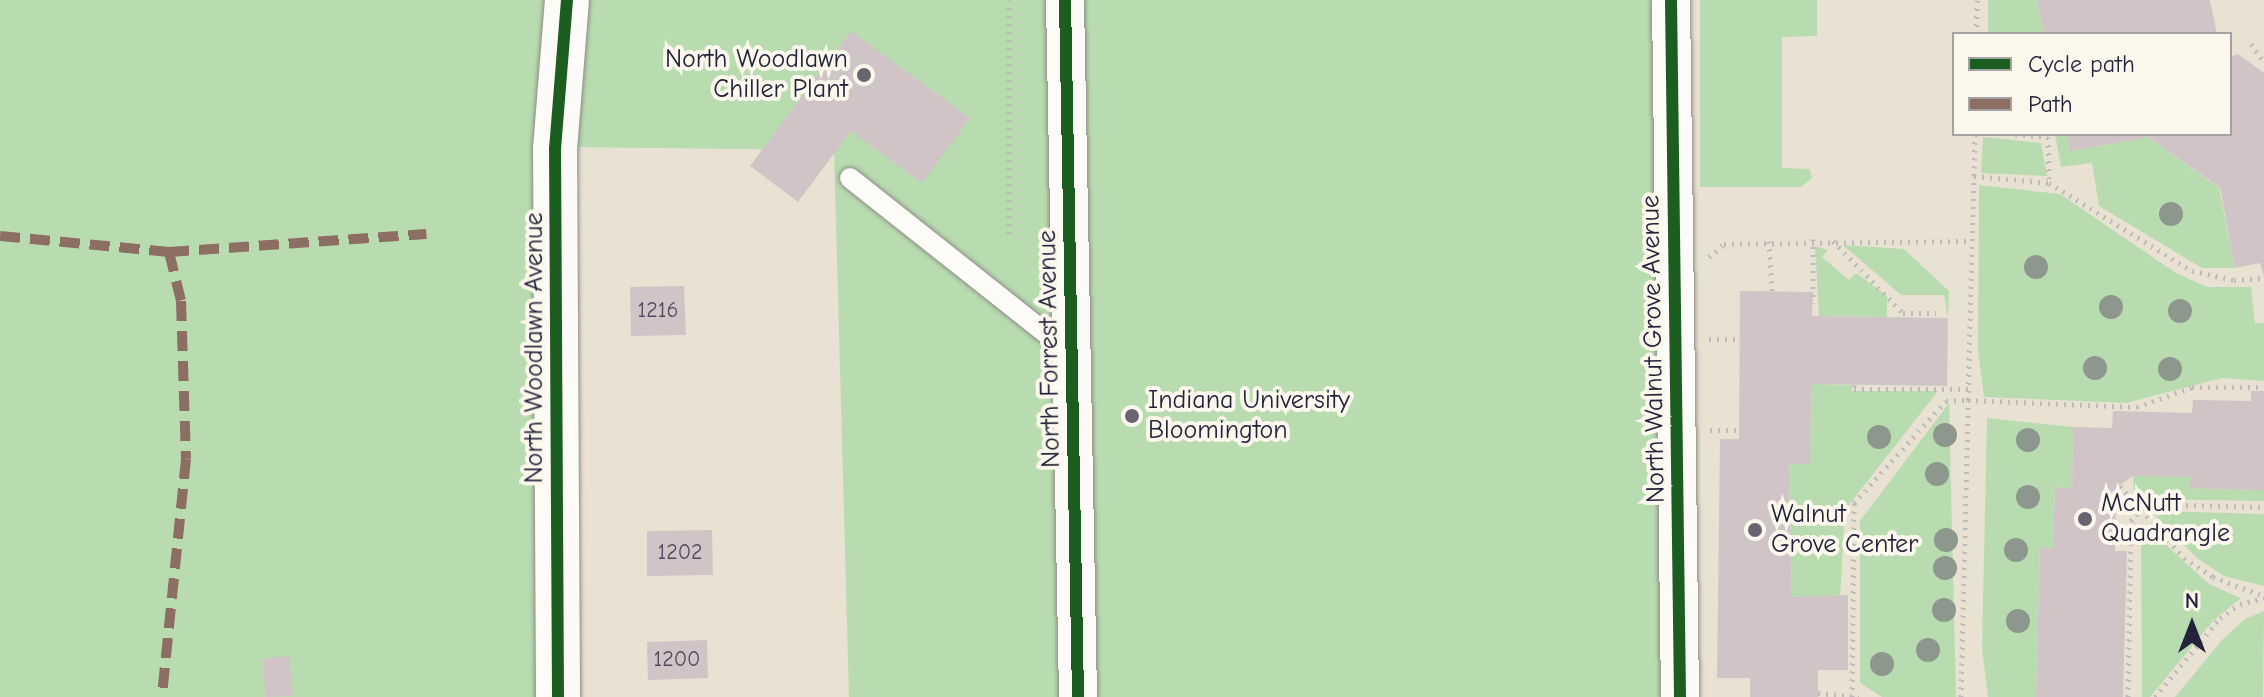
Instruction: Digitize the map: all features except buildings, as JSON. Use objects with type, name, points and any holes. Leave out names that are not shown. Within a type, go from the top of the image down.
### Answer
[{"type":"street","name":"North Woodlawn Avenue","points":[[558,697],[555,149],[567,0]]},
{"type":"street","name":"North Forrest Avenue","points":[[1065,0],[1078,697]]},
{"type":"street","name":"North Walnut Grove Avenue","points":[[1671,0],[1680,697]]},
{"type":"lane","points":[[850,178],[1072,354]]},
{"type":"path","points":[[1009,0],[1009,236]]},
{"type":"path","points":[[1976,32],[1977,0]]},
{"type":"path","points":[[2251,44],[2264,62]]},
{"type":"path","points":[[1961,697],[1975,136]]},
{"type":"path","points":[[2048,136],[2049,183]]},
{"type":"path","points":[[1974,176],[2049,183],[2192,271],[2234,280],[2264,278]]},
{"type":"path","points":[[1705,260],[1724,244],[1813,239],[1970,241]]},
{"type":"path","points":[[1813,239],[1813,303]]},
{"type":"path","points":[[1832,240],[1907,315],[1936,313]]},
{"type":"path","points":[[1769,241],[1772,291]]},
{"type":"path","points":[[1720,339],[1740,339]]},
{"type":"path","points":[[1854,385],[1854,389],[1968,389]]},
{"type":"path","points":[[1852,695],[1854,503],[1946,401],[2121,409],[2137,407],[2192,387],[2264,387]]},
{"type":"path","points":[[1724,430],[1740,430]]},
{"type":"path","points":[[2120,486],[2139,512],[2184,558],[2213,577],[2264,597]]},
{"type":"path","points":[[2128,697],[2131,521],[2146,504],[2264,507]]},
{"type":"path","points":[[2155,697],[2220,618],[2240,604],[2264,597]]},
{"type":"path","points":[[1818,693],[1859,697]]},
{"type":"green space","name":"Indiana University Bloomington","points":[[0,0],[1653,0],[1662,697],[849,697],[834,150],[563,147],[567,697],[0,697]]},
{"type":"green space","points":[[1700,0],[1817,0],[1817,36],[1782,37],[1782,168],[1810,169],[1812,178],[1801,187],[1700,187]]},
{"type":"green space","points":[[1988,0],[2037,0],[2044,32],[1988,32]]},
{"type":"green space","points":[[2055,136],[2067,136],[2070,151],[2148,137],[2219,188],[2235,268],[2202,268],[2099,206],[2092,163],[2061,167]]},
{"type":"green space","points":[[1983,137],[2041,143],[2047,176],[1981,173]]},
{"type":"green space","points":[[1979,185],[2060,194],[2176,273],[2207,287],[2251,287],[2255,323],[2264,323],[2264,381],[2222,378],[2126,403],[1984,397],[1978,351]]},
{"type":"green space","points":[[1843,245],[1904,249],[1949,291],[1948,318],[1944,295],[1901,295]]},
{"type":"green space","points":[[1815,246],[1828,250],[1822,257],[1849,280],[1856,273],[1887,296],[1887,317],[1819,316]]},
{"type":"green space","points":[[1811,384],[1852,385],[1852,391],[1938,391],[1845,510],[1840,597],[1792,597],[1789,464],[1810,464]]},
{"type":"green space","points":[[1949,403],[1956,697],[1882,697],[1860,683],[1860,521]]},
{"type":"green space","points":[[1987,418],[2073,427],[2072,488],[2055,487],[2053,548],[2040,548],[2036,697],[1988,697],[1982,648]]},
{"type":"green space","points":[[2133,476],[2191,477],[2191,488],[2264,490],[2264,501],[2141,499],[2134,492]]},
{"type":"green space","points":[[2151,511],[2264,514],[2264,586],[2224,576],[2197,558]]},
{"type":"green space","points":[[2141,522],[2209,584],[2241,598],[2213,621],[2150,697],[2142,697]]},
{"type":"green space","points":[[2264,611],[2263,697],[2175,697],[2223,639],[2245,619]]},
{"type":"marked path","points":[[169,252],[426,234]]},
{"type":"marked path","points":[[0,236],[169,252],[181,301],[186,459],[162,697]]},
{"type":"cycle path","points":[[558,697],[555,149],[567,0]]},
{"type":"cycle path","points":[[1065,0],[1078,697]]},
{"type":"cycle path","points":[[1671,0],[1680,697]]},
{"type":"place","name":"North Woodlawn Chiller Plant","points":[[864,75]]},
{"type":"place","name":"Indiana University Bloomington","points":[[1132,416]]},
{"type":"place","name":"McNutt Quadrangle","points":[[2085,519]]},
{"type":"place","name":"Walnut Grove Center","points":[[1755,530]]}]
